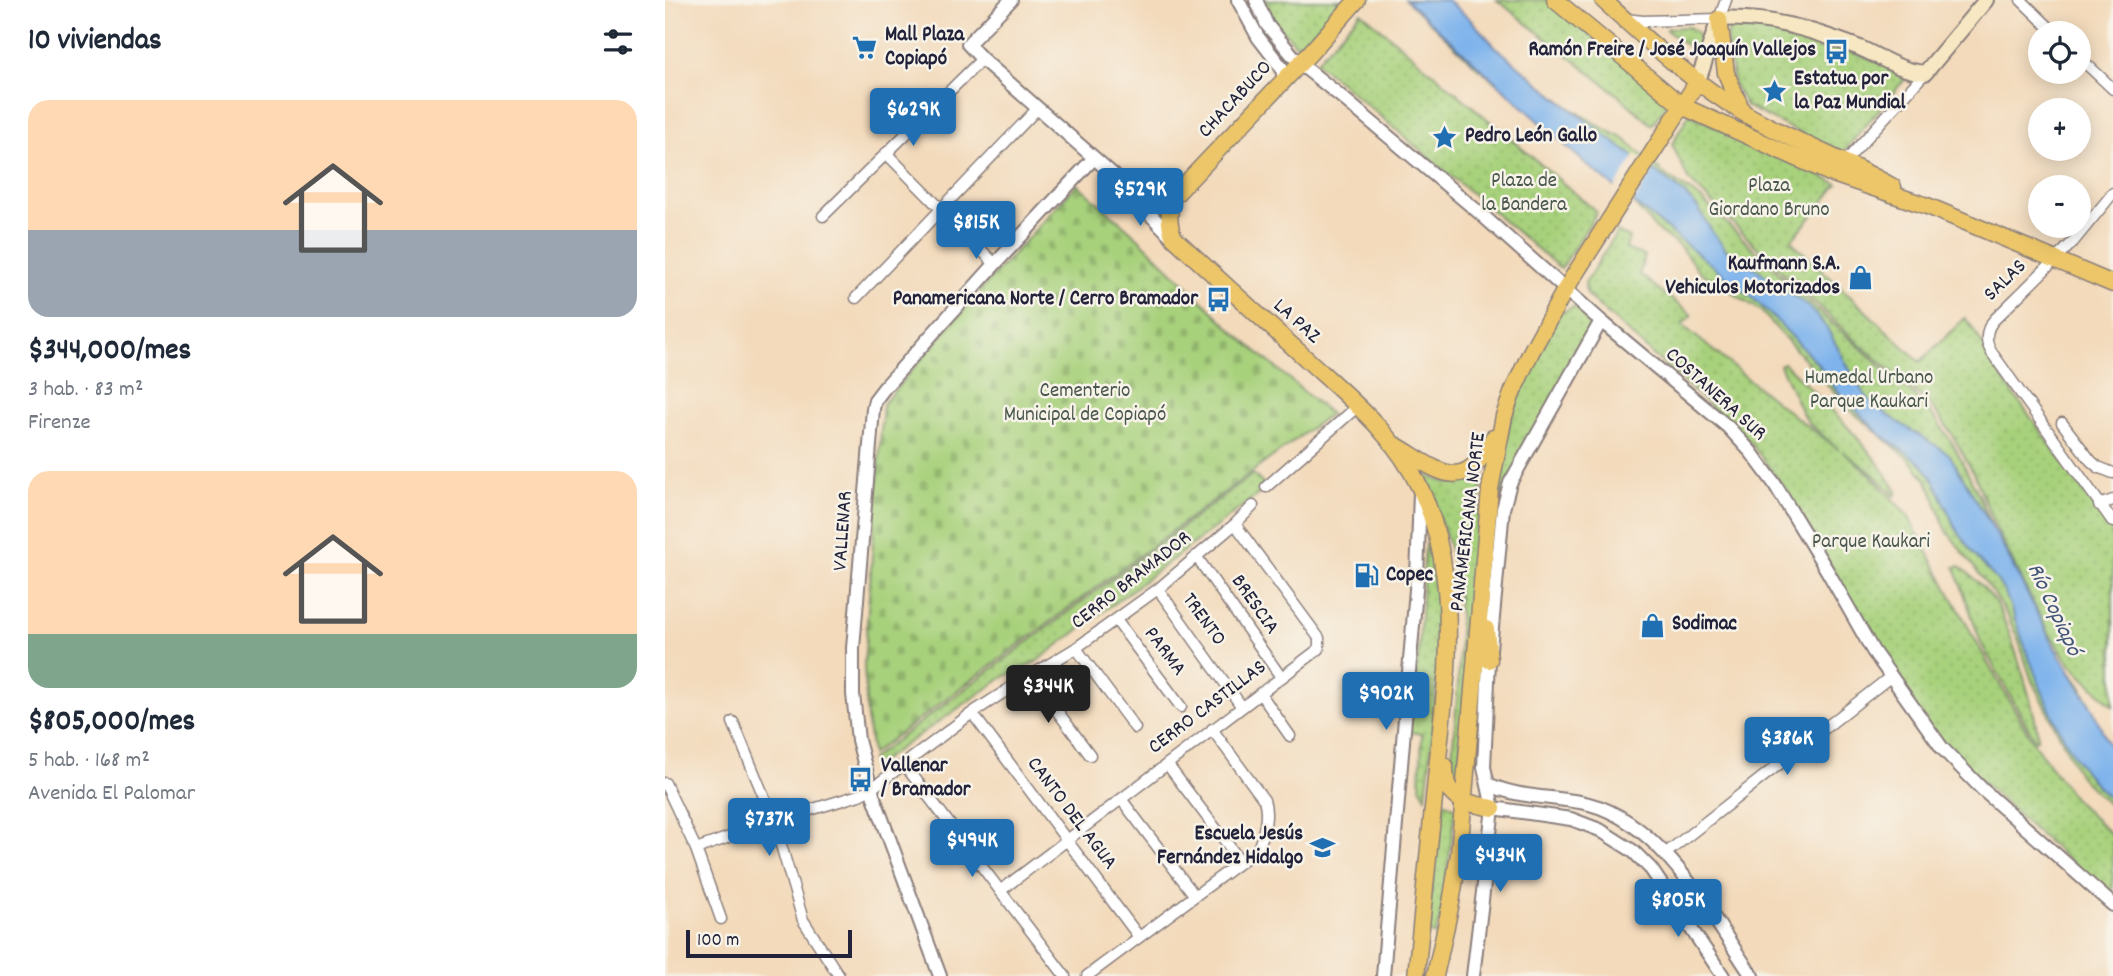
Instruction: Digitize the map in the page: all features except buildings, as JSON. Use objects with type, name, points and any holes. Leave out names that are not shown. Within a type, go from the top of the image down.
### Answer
[{"type":"highway","name":"CHACABUCO","points":[[1173,197],[1357,0]]},
{"type":"highway","points":[[1555,0],[1682,106],[1830,173],[1930,207],[2113,284]]},
{"type":"highway","points":[[1602,0],[1697,81],[1742,112],[1930,207]]},
{"type":"highway","points":[[1719,19],[1726,73],[1742,112]]},
{"type":"highway","name":"PANAMERICANA NORTE","points":[[1435,976],[1456,879],[1490,489],[1504,416],[1531,352],[1566,288],[1697,81]]},
{"type":"highway","points":[[1173,197],[1169,220],[1174,238]]},
{"type":"highway","name":"LA PAZ","points":[[1174,238],[1358,406],[1395,444],[1421,489]]},
{"type":"highway","points":[[1395,444],[1436,469],[1456,475],[1478,464],[1504,416]]},
{"type":"highway","name":"PANAMERICANA NORTE","points":[[1416,976],[1449,639],[1446,582],[1438,540],[1421,489]]},
{"type":"highway","points":[[1481,585],[1489,660]]},
{"type":"highway","points":[[1442,720],[1447,730],[1445,784],[1455,797],[1464,802],[1493,808]]},
{"type":"main road","points":[[1697,81],[1719,19],[1745,18],[1778,22],[1839,41],[1907,70],[1924,73],[1986,0]]},
{"type":"street","name":"LA PAZ","points":[[1011,0],[968,44],[1133,193],[1174,238]]},
{"type":"street","points":[[1238,0],[1250,26],[1282,68],[1283,81]]},
{"type":"street","name":"COSTANERA SUR","points":[[1256,0],[1267,25],[1299,63],[1410,154],[1601,321],[1728,427],[1774,482],[1873,651],[1942,748],[1983,790],[2113,905]]},
{"type":"street","points":[[1623,19],[1719,19],[1726,0]]},
{"type":"street","points":[[2021,0],[2043,21]]},
{"type":"street","points":[[823,216],[982,59]]},
{"type":"street","points":[[2091,68],[2113,89]]},
{"type":"street","points":[[1845,163],[1924,73]]},
{"type":"street","points":[[856,298],[1038,108]]},
{"type":"street","points":[[886,153],[995,264]]},
{"type":"street","name":"VALLENAR","points":[[939,976],[871,789],[858,740],[853,669],[873,409],[875,400],[885,387],[1093,159]]},
{"type":"street","points":[[1133,193],[1159,199],[1173,197]]},
{"type":"street","name":"SALAS","points":[[2099,505],[1992,353],[1987,337],[1994,320],[2073,242],[2113,194]]},
{"type":"street","name":"PANAMERICANA NORTE","points":[[1473,976],[1493,808],[1484,755],[1489,660],[1503,509],[1510,482],[1601,321]]},
{"type":"street","points":[[1266,486],[1358,406]]},
{"type":"street","points":[[2062,423],[2091,461],[2113,473]]},
{"type":"street","name":"PANAMERICANA NORTE","points":[[1383,976],[1417,578],[1421,489]]},
{"type":"street","points":[[2113,500],[2099,505],[2113,522]]},
{"type":"street","name":"CERRO BRAMADOR","points":[[696,849],[871,789],[972,713],[1076,648],[1158,589],[1253,506]]},
{"type":"street","name":"CERRO CASTILLAS","points":[[1000,891],[1319,649],[1319,638],[1235,524]]},
{"type":"street","name":"BRESCIA","points":[[1196,556],[1281,677]]},
{"type":"street","name":"TRENTO","points":[[1158,589],[1242,707]]},
{"type":"street","name":"PARMA","points":[[1116,620],[1181,707]]},
{"type":"street","points":[[1076,648],[1135,728]]},
{"type":"street","points":[[1031,676],[1090,755]]},
{"type":"street","points":[[1665,854],[1890,677]]},
{"type":"street","points":[[1260,694],[1290,736]]},
{"type":"street","name":"CANTO DEL AGUA","points":[[972,713],[1139,937]]},
{"type":"street","points":[[733,722],[774,821],[803,920],[839,976]]},
{"type":"street","points":[[1087,976],[1258,849],[1263,836],[1266,807],[1264,800],[1212,729]]},
{"type":"street","points":[[904,764],[1065,976]]},
{"type":"street","points":[[1167,764],[1241,862]]},
{"type":"street","points":[[665,783],[696,849],[722,919]]},
{"type":"street","points":[[1488,784],[1505,790],[1590,804],[1610,812],[1636,828],[1665,854],[1688,882],[1752,976]]},
{"type":"street","points":[[1542,814],[1546,797]]},
{"type":"street","points":[[1121,799],[1195,896]]},
{"type":"street","points":[[1493,808],[1571,819],[1593,827],[1624,844],[1642,859],[1656,876],[1723,976]]},
{"type":"green space","points":[[1265,0],[1340,0],[1305,43],[1296,45],[1275,22]]},
{"type":"green space","name":"Humedal Urbano Parque Kaukari","points":[[1406,0],[1441,0],[1475,33],[1569,107],[1623,138],[1665,175],[1699,197],[1821,313],[1916,397],[1935,418],[1953,444],[1979,495],[1998,541],[2057,654],[2081,686],[2094,714],[2113,760],[2113,809],[2081,778],[2032,681],[2006,613],[1946,530],[1932,491],[1910,460],[1849,409],[1761,311],[1700,272],[1680,247],[1656,229],[1615,182],[1476,66]]},
{"type":"green space","points":[[1497,0],[1548,0],[1669,101],[1652,125]]},
{"type":"green space","name":"Plaza de la Bandera","points":[[1361,12],[1597,212],[1561,269],[1316,62]]},
{"type":"green space","points":[[1757,24],[1799,32],[1908,73],[1842,154],[1746,106],[1734,85],[1727,42],[1729,27]]},
{"type":"green space","points":[[1688,27],[1699,36],[1699,50],[1694,51],[1666,30]]},
{"type":"green space","name":"Parque Kaukari","points":[[1689,114],[1838,184],[1791,241],[1920,362],[1965,318],[1970,324],[1997,371],[2113,531],[2113,706],[2069,663],[2047,630],[1995,526],[1975,476],[1952,434],[1930,404],[1857,342],[1688,179],[1672,144]]},
{"type":"green space","name":"Cementerio Municipal de Copiapó","points":[[1077,184],[1137,237],[1235,333],[1330,414],[872,754],[864,665],[883,404],[983,287]]},
{"type":"green space","name":"Parque Kaukari","points":[[1617,232],[1629,238],[1626,249],[1645,256],[1639,274],[1692,315],[1682,325],[1839,450],[1809,423],[1802,413],[1780,365],[1784,363],[1873,456],[1897,491],[1895,496],[1871,472],[1842,451],[1869,473],[1908,516],[2035,745],[2077,802],[2113,836],[2113,899],[1945,746],[1910,704],[1788,492],[1749,441],[1590,298],[1585,283]]},
{"type":"green space","points":[[1573,307],[1586,314],[1590,328],[1498,505],[1500,463],[1512,413],[1526,378],[1560,313]]},
{"type":"green space","points":[[1486,462],[1458,774],[1454,770],[1452,758],[1460,644],[1457,586],[1444,530],[1415,467],[1435,479],[1452,482],[1468,476]]},
{"type":"green space","points":[[1253,474],[1267,488],[1036,662],[1005,676],[874,766],[871,759]]},
{"type":"green space","points":[[1430,544],[1437,579],[1439,616],[1426,797],[1420,787],[1422,734],[1409,732],[1419,649],[1425,545]]},
{"type":"green space","points":[[1959,566],[1976,580],[1998,606],[2020,664],[2036,725],[2038,738],[2035,740],[1981,643],[1955,567]]},
{"type":"green space","points":[[1444,802],[1456,808],[1441,915],[1435,935],[1429,932],[1428,915]]},
{"type":"water","name":"Humedal Urbano Parque Kaukari","points":[[1406,0],[1447,0],[1470,19],[1496,47],[1557,98],[1683,192],[1698,208],[1727,251],[1809,307],[1827,328],[1858,385],[1871,402],[1949,454],[1998,537],[2054,646],[2093,710],[2113,754],[2113,801],[2094,782],[2062,734],[2036,677],[2006,595],[1955,527],[1936,484],[1922,464],[1879,433],[1837,391],[1818,364],[1755,300],[1586,164]]},
{"type":"pier","points":[[1636,154],[1655,168],[1631,206],[1613,191]]},
{"type":"place","name":"Mall Plaza Copiapó","points":[[865,48]]},
{"type":"place","name":"Ramón Freire / José Joaquín Vallejos","points":[[1836,51]]},
{"type":"place","name":"Estatua por la Paz Mundial","points":[[1774,92]]},
{"type":"place","name":"Pedro León Gallo","points":[[1445,137]]},
{"type":"place","name":"Kaufmann S.A. Vehiculos Motorizados","points":[[1860,277]]},
{"type":"place","name":"Panamericana Norte / Cerro Bramador","points":[[1218,300]]},
{"type":"place","name":"Copec","points":[[1366,576]]},
{"type":"place","name":"Sodimac","points":[[1652,625]]},
{"type":"place","name":"Vallenar / Bramador","points":[[861,779]]},
{"type":"place","name":"Escuela Jesús Fernández Hidalgo","points":[[1323,847]]},
{"type":"park label","name":"Plaza Giordano Bruno","points":[[1769,199]]},
{"type":"water label","name":"Río Copiapó","points":[[2053,610]]}]
